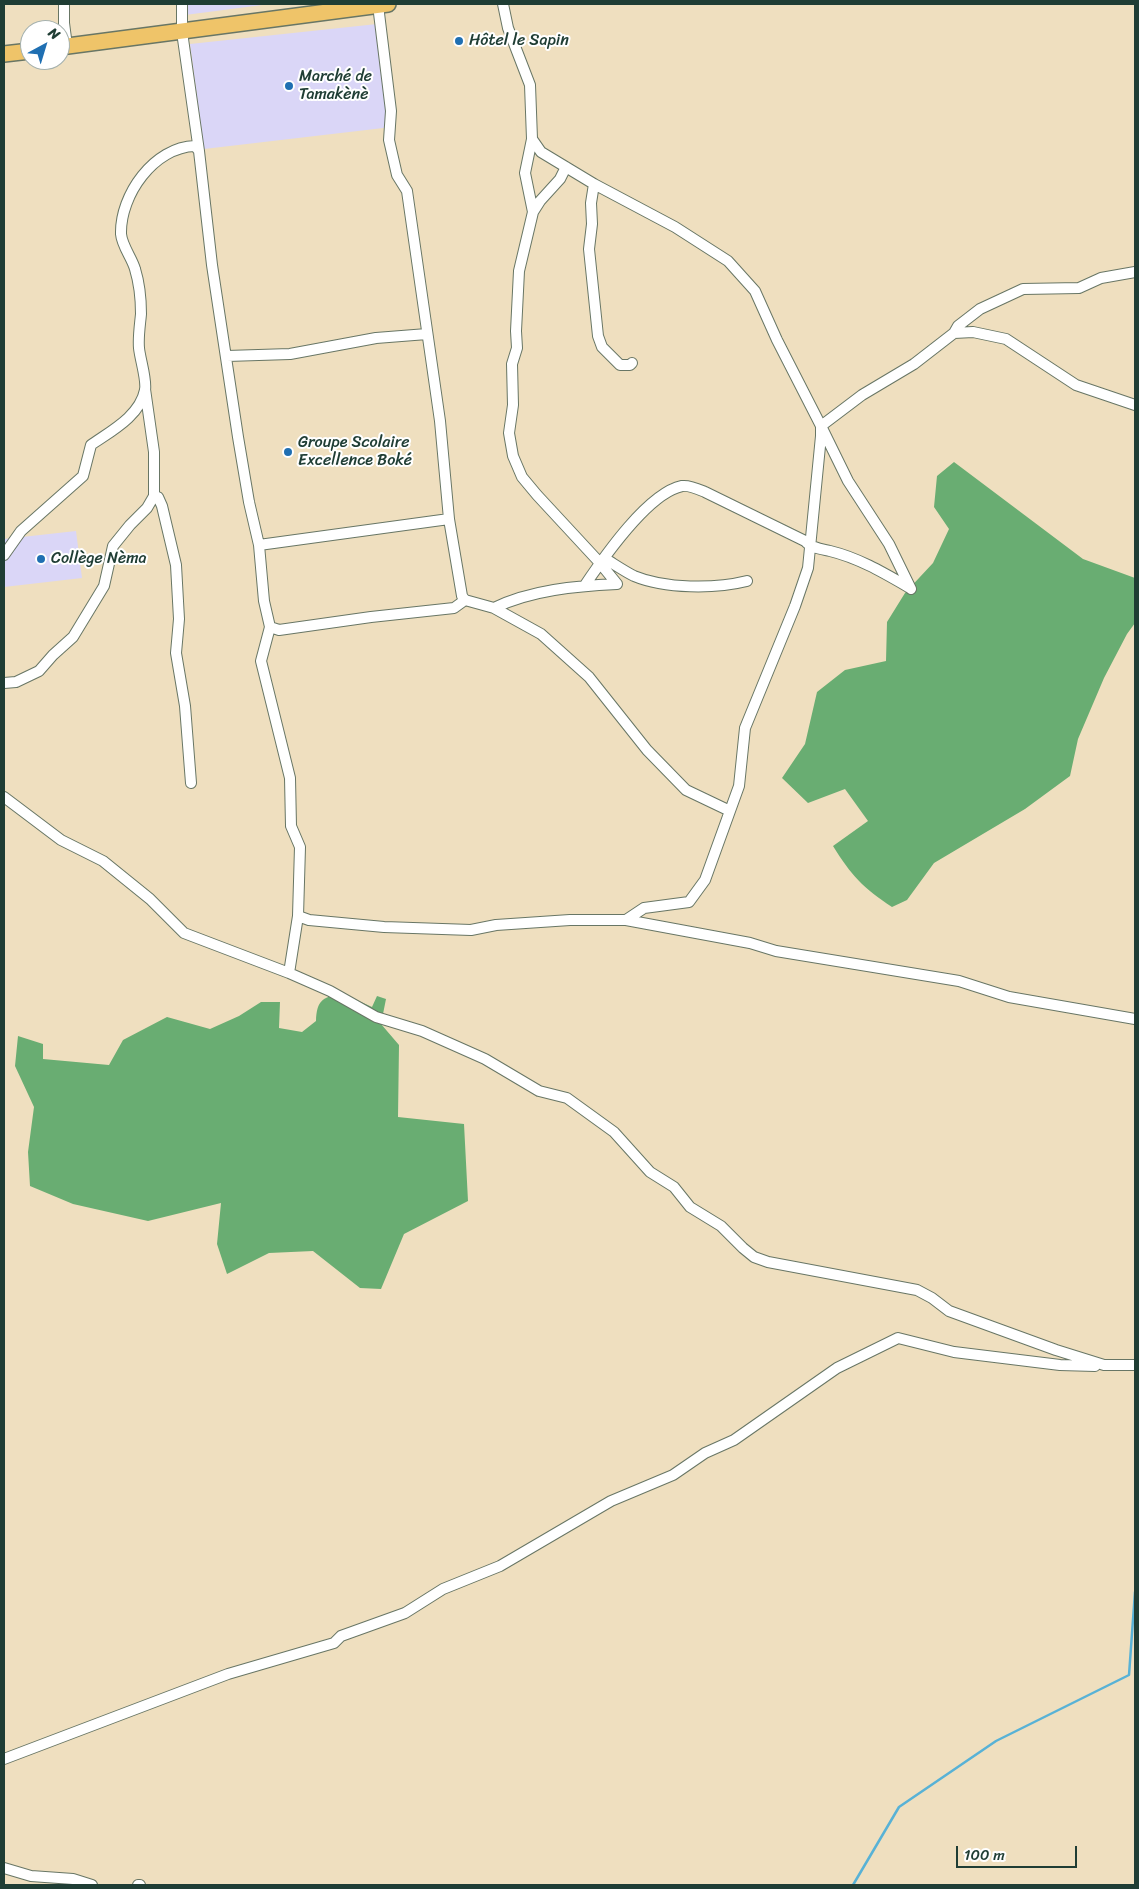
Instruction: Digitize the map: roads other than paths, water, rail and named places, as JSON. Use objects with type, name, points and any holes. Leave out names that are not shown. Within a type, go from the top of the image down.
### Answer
[{"type":"highway","points":[[70,45],[383,4]]},
{"type":"highway","points":[[4,54],[20,52]]},
{"type":"street","points":[[64,4],[64,20]]},
{"type":"street","points":[[182,4],[182,32],[199,151],[212,265],[247,493],[259,545],[264,601],[270,627],[261,662],[290,778],[291,826],[300,847],[298,916],[289,973]]},
{"type":"street","points":[[383,4],[391,112],[389,140],[397,175],[408,191],[440,421],[449,519],[462,596],[465,600],[494,608],[541,634],[589,677],[647,750],[686,790],[730,811]]},
{"type":"street","points":[[503,4],[508,28],[530,85],[532,139],[526,173],[533,212]]},
{"type":"street","points":[[532,139],[541,152],[594,184],[675,227],[728,261],[755,291],[777,340],[848,481],[889,544],[911,589],[876,568],[841,554],[809,546],[805,541],[705,492],[694,487],[683,486],[660,497],[634,522],[602,560],[585,585]]},
{"type":"street","points":[[4,683],[16,682],[39,670],[73,637],[104,586],[113,546],[130,525],[148,508],[154,496],[154,452],[138,346],[141,312],[135,270],[121,236],[123,215],[130,196],[141,177],[160,159],[188,146],[195,146],[199,151]]},
{"type":"street","points":[[494,608],[512,599],[585,585],[617,584],[602,560],[522,477],[513,456],[509,433],[513,405],[511,374],[517,348],[519,271],[533,212],[560,179],[566,167]]},
{"type":"street","points":[[594,184],[591,202],[592,224],[589,249],[598,336],[602,347],[620,366],[632,363]]},
{"type":"street","points":[[820,426],[862,395],[914,364],[954,333],[958,326],[980,309],[1023,289],[1079,288],[1101,278],[1135,272]]},
{"type":"street","points":[[954,333],[973,332],[1006,339],[1076,385],[1135,405]]},
{"type":"street","points":[[227,356],[290,354],[376,338],[427,334]]},
{"type":"street","points":[[4,555],[21,531],[83,476],[91,445],[114,430],[135,412],[145,389]]},
{"type":"street","points":[[626,920],[644,908],[689,902],[705,880],[739,786],[746,728],[795,606],[808,568],[821,436],[820,426]]},
{"type":"street","points":[[154,496],[158,497],[162,506],[176,565],[179,619],[176,652],[185,706],[191,783]]},
{"type":"street","points":[[259,545],[449,519]]},
{"type":"street","points":[[602,560],[634,576],[682,586],[728,585],[747,581]]},
{"type":"street","points":[[270,627],[279,630],[454,608],[465,600]]},
{"type":"street","points":[[4,797],[61,840],[103,861],[150,899],[184,933],[289,973],[330,991],[376,1018],[422,1031],[485,1059],[539,1091],[567,1098],[614,1132],[650,1172],[674,1187],[690,1207],[721,1226],[754,1256],[768,1262],[917,1290],[932,1298],[949,1311],[1054,1350],[1104,1365]]},
{"type":"street","points":[[298,916],[308,920],[384,927],[471,930],[496,925],[570,920],[626,920],[750,943],[776,952],[958,980],[1009,997],[1135,1019]]},
{"type":"street","points":[[4,1758],[228,1674],[334,1644],[341,1636],[405,1613],[442,1589],[500,1566],[611,1501],[673,1475],[705,1453],[734,1440],[837,1368],[898,1338],[954,1352],[1067,1366],[1135,1365]]},
{"type":"street","points":[[4,1868],[31,1876],[73,1879],[92,1885]]},
{"type":"waterway","points":[[853,1885],[899,1807],[996,1741],[1129,1675],[1135,1592]]},
{"type":"place","name":"Hôtel le Sapin","points":[[459,41]]},
{"type":"place","name":"Marché de Tamakènè","points":[[289,86]]},
{"type":"place","name":"Groupe Scolaire Excellence Boké","points":[[288,452]]},
{"type":"place","name":"Collège Nèma","points":[[41,559]]}]
